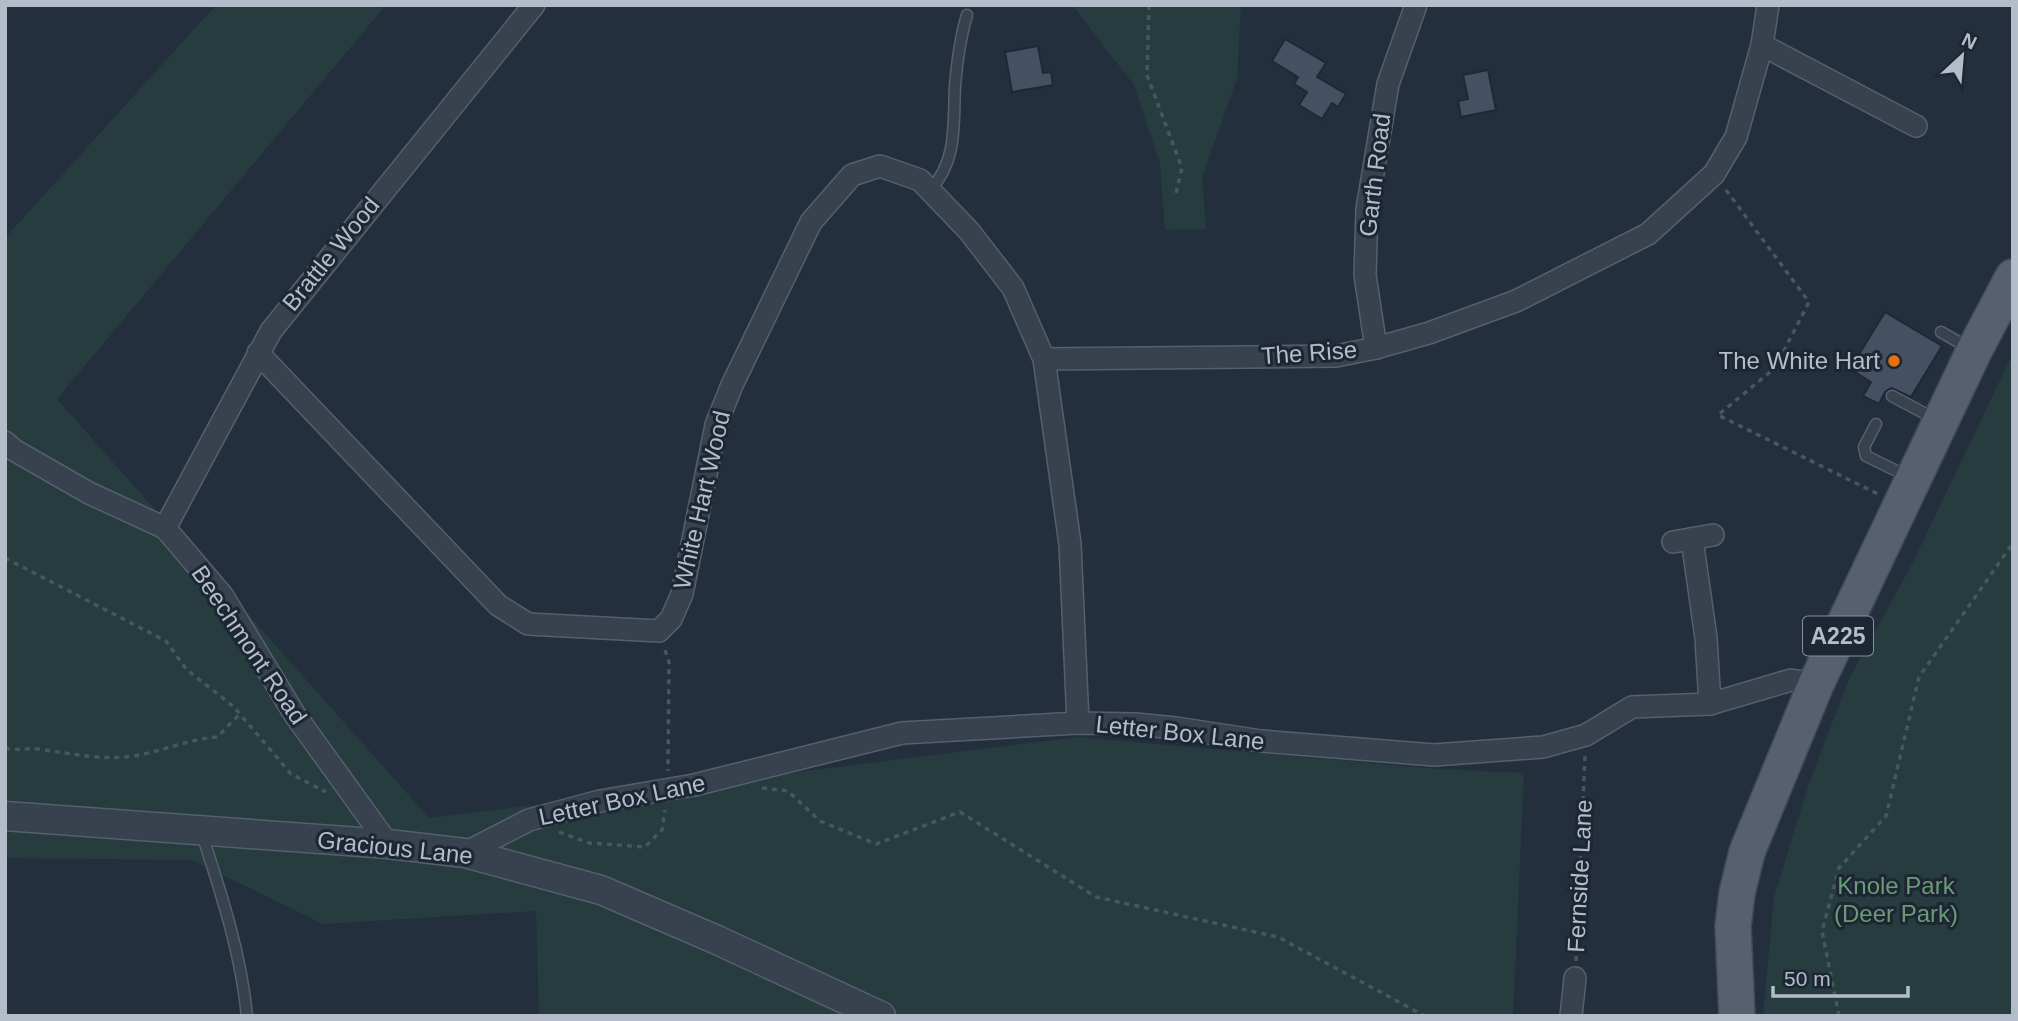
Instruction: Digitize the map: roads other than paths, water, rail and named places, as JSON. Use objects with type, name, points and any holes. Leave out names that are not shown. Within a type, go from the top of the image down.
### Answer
[{"type":"main road","name":"A225","points":[[1737,1016],[1733,926],[1737,893],[1747,852],[1816,684],[1974,351],[2013,277]]},
{"type":"street","name":"Brattle Wood","points":[[165,528],[258,353],[290,304],[534,5]]},
{"type":"street","name":"Garth Road","points":[[1376,348],[1365,275],[1367,209],[1388,84],[1416,5]]},
{"type":"street","name":"The Rise","points":[[1044,359],[1336,356],[1429,333],[1516,301],[1648,234],[1714,174],[1736,137],[1762,46],[1768,5]]},
{"type":"street","points":[[1762,46],[1916,126]]},
{"type":"street","name":"White Hart Wood","points":[[258,353],[498,605],[528,624],[659,631],[671,619],[682,594],[716,425],[732,385],[811,222],[852,175],[880,166],[920,180],[969,231],[1013,288],[1044,359]]},
{"type":"street","points":[[1044,359],[1070,544],[1079,723]]},
{"type":"street","name":"Beechmont Road","points":[[5,442],[14,450],[89,493],[165,528],[222,595],[295,715],[388,844]]},
{"type":"street","points":[[1693,538],[1706,638],[1710,704]]},
{"type":"street","name":"Letter Box Lane","points":[[465,853],[528,820],[600,801],[694,785],[902,733],[1079,723],[1176,728],[1261,741],[1434,755],[1543,747],[1586,735],[1632,707],[1710,704],[1791,680],[1816,684]]},
{"type":"street","name":"Gracious Lane","points":[[5,816],[388,844],[465,853],[601,890],[881,1016]]},
{"type":"street","name":"Fernside Lane","points":[[1572,1016],[1575,978]]},
{"type":"lane","points":[[930,190],[937,183],[951,152],[955,131],[956,84],[967,15]]},
{"type":"lane","points":[[1941,332],[1974,351]]},
{"type":"lane","points":[[1892,397],[1940,422]]},
{"type":"lane","points":[[1876,424],[1864,447],[1866,456],[1907,493]]},
{"type":"lane","points":[[201,831],[225,903],[244,984],[247,1016]]},
{"type":"place","name":"The White Hart","points":[[1894,361]]},
{"type":"park label","name":"Knole Park (Deer Park)","points":[[1896,900]]}]
